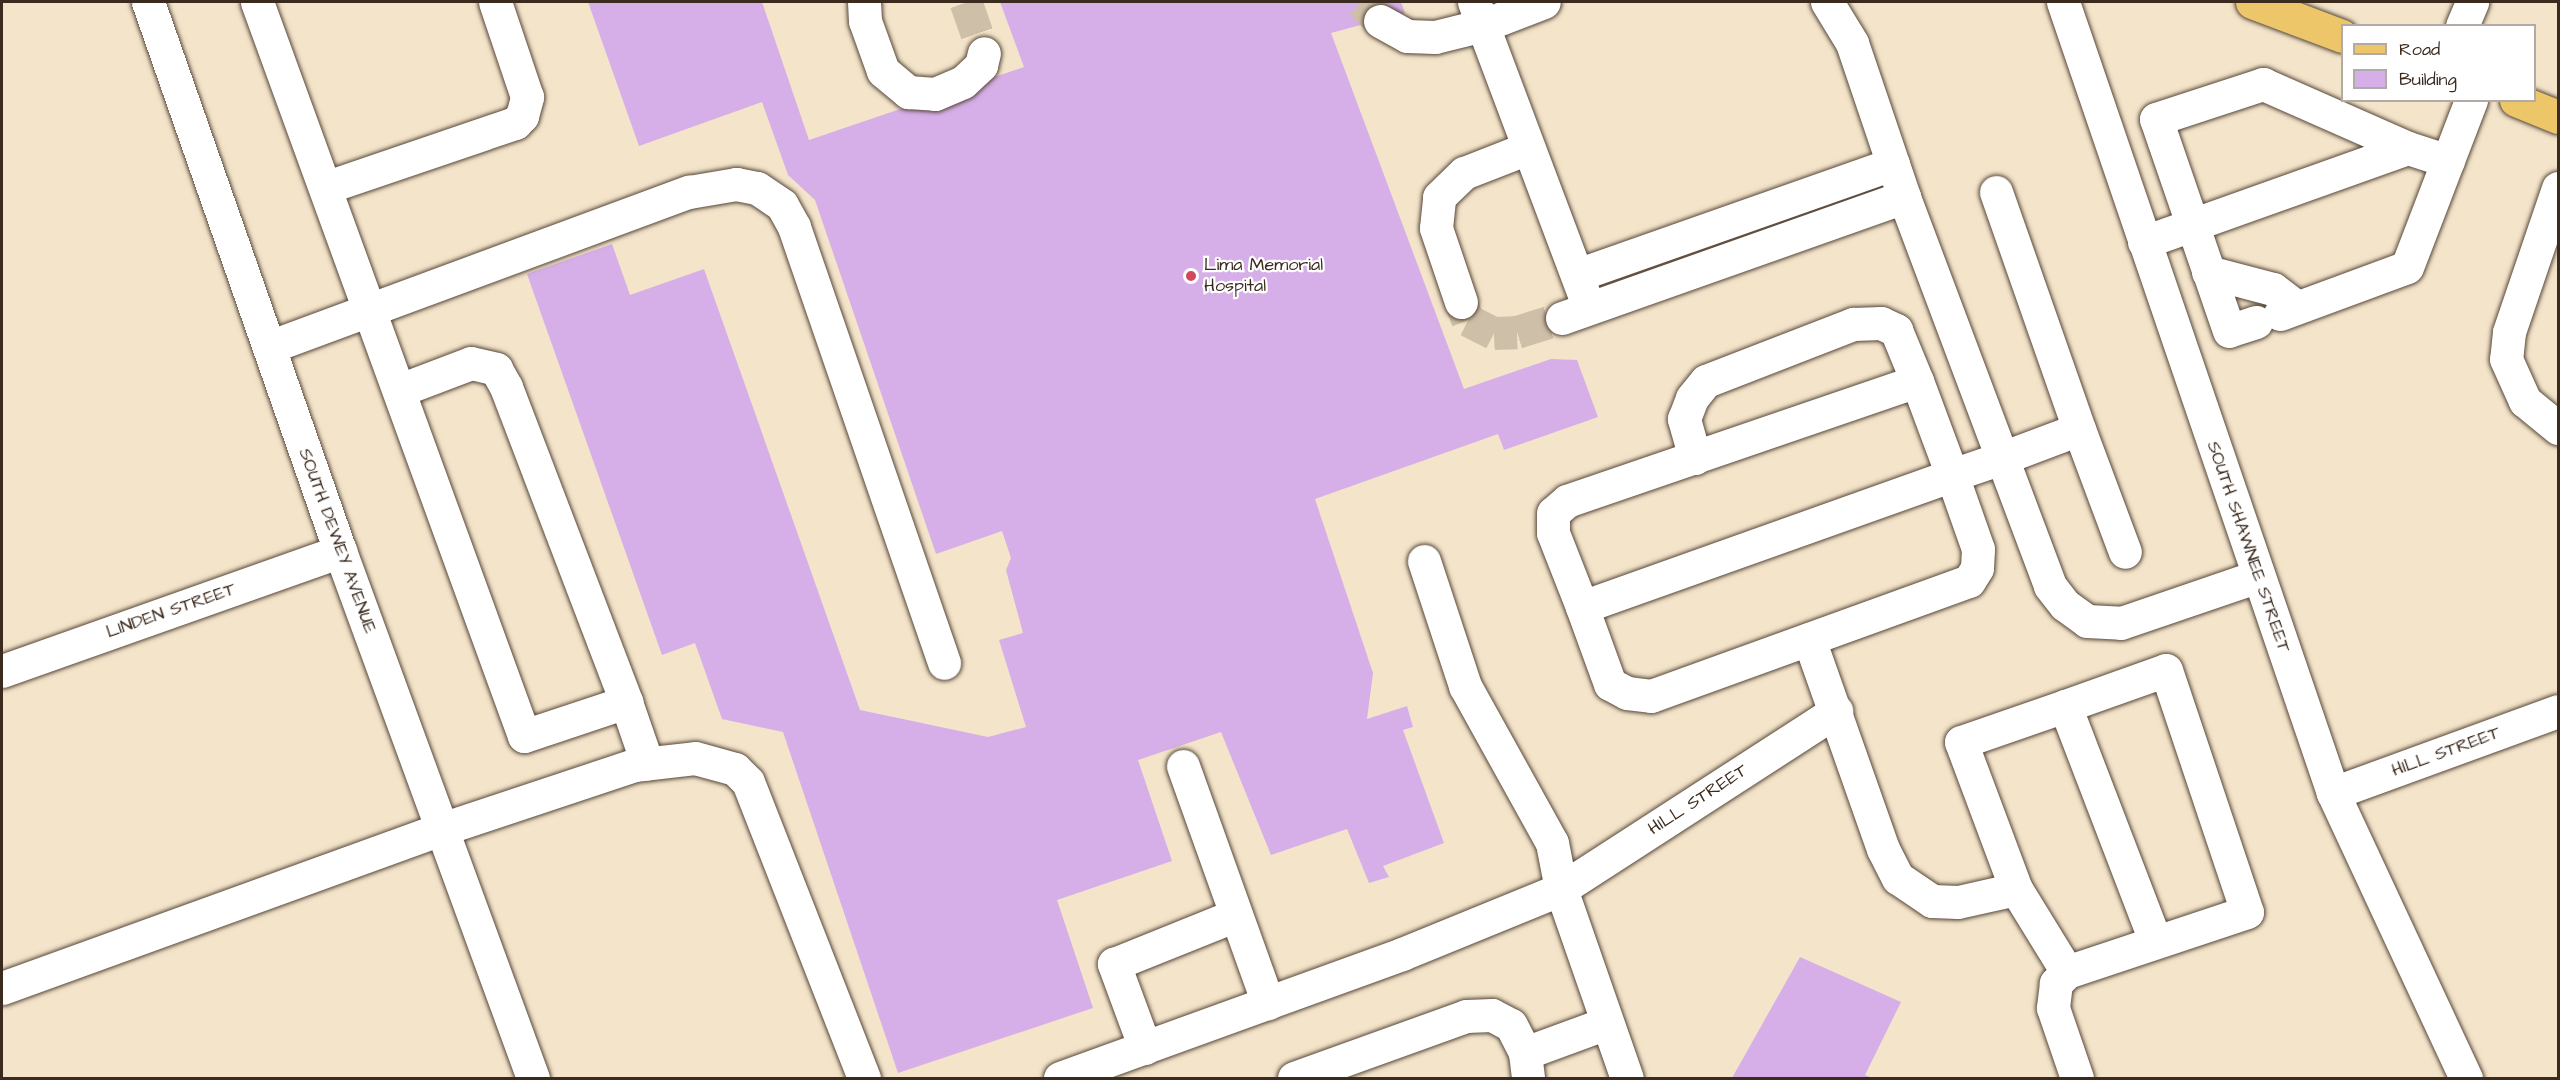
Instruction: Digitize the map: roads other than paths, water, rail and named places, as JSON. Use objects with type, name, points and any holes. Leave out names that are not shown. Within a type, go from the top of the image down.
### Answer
[{"type":"main road","points":[[2252,2],[2341,35]]},
{"type":"main road","points":[[2521,102],[2559,117]]},
{"type":"street","name":"SOUTH DEWEY AVENUE","points":[[148,2],[340,552],[533,1078]]},
{"type":"street","points":[[257,2],[327,187],[524,736],[626,702]]},
{"type":"street","points":[[327,187],[515,123],[522,116],[527,98],[495,2]]},
{"type":"street","points":[[864,2],[865,21],[883,71],[908,92],[936,94],[963,82],[977,70],[984,53]]},
{"type":"street","points":[[1380,21],[1394,33],[1418,38],[1479,13],[1544,2]]},
{"type":"street","points":[[1827,2],[1852,43],[1904,197],[2050,586],[2065,605],[2087,621],[2121,623],[2258,576]]},
{"type":"street","name":"SOUTH SHAWNEE STREET","points":[[2063,2],[2333,793],[2466,1078]]},
{"type":"street","points":[[2463,24],[2472,2]]},
{"type":"street","points":[[1479,13],[1577,275],[1576,313],[1904,197]]},
{"type":"street","points":[[2448,161],[2408,148],[2263,84],[2156,119],[2229,331],[2406,267],[2448,161],[2471,102]]},
{"type":"street","points":[[1461,302],[1436,228],[1435,210],[1439,198],[1464,173],[1528,148]]},
{"type":"street","points":[[2144,242],[2408,148]]},
{"type":"street","points":[[1577,275],[1893,164]]},
{"type":"street","points":[[269,347],[689,192],[736,184],[771,195],[794,227],[944,663]]},
{"type":"street","points":[[2559,188],[2509,332],[2506,358],[2525,401],[2559,428]]},
{"type":"street","points":[[1996,192],[2124,552]]},
{"type":"street","points":[[2208,272],[2273,289],[2278,314]]},
{"type":"street","points":[[1695,458],[1684,419],[1692,398],[1706,381],[1853,324],[1881,323],[1896,330],[1917,381],[1978,549],[1977,568],[1969,581],[1651,696],[1627,693],[1610,684],[1553,533],[1553,513],[1567,501],[1695,458],[1917,381]]},
{"type":"street","points":[[400,390],[471,363],[496,369],[506,387],[647,763]]},
{"type":"street","points":[[1582,607],[2079,429]]},
{"type":"street","name":"LINDEN STREET","points":[[2,671],[340,552]]},
{"type":"street","points":[[1424,561],[1465,686],[1542,820],[1558,866],[1561,889],[1627,1078]]},
{"type":"street","points":[[1809,639],[1883,849],[1898,878],[1932,901],[1958,902],[2016,889]]},
{"type":"street","points":[[2067,972],[2016,889],[1962,742],[2166,670],[2247,912],[2067,972],[2056,983],[2053,1008],[2077,1078]]},
{"type":"street","points":[[2065,706],[2155,941]]},
{"type":"street","name":"HILL STREET","points":[[1060,1078],[1098,1072],[1146,1048],[1422,946],[1561,889],[1836,711]]},
{"type":"street","name":"HILL STREET","points":[[2333,793],[2559,711]]},
{"type":"street","points":[[2,988],[442,829],[647,763],[669,758],[718,761],[735,769],[748,782],[864,1078]]},
{"type":"street","points":[[1183,766],[1268,1003]]},
{"type":"street","points":[[1146,1048],[1114,964],[1236,915]]},
{"type":"street","points":[[1294,1078],[1339,1071],[1466,1016],[1492,1015],[1511,1025],[1527,1066],[1607,1023]]},
{"type":"tunnel","points":[[966,2],[984,53]]},
{"type":"tunnel","points":[[1362,2],[1380,21]]},
{"type":"tunnel","points":[[1461,302],[1468,320],[1494,333],[1517,332],[1562,318]]},
{"type":"place","name":"Lima Memorial Hospital","points":[[1191,276]]}]
